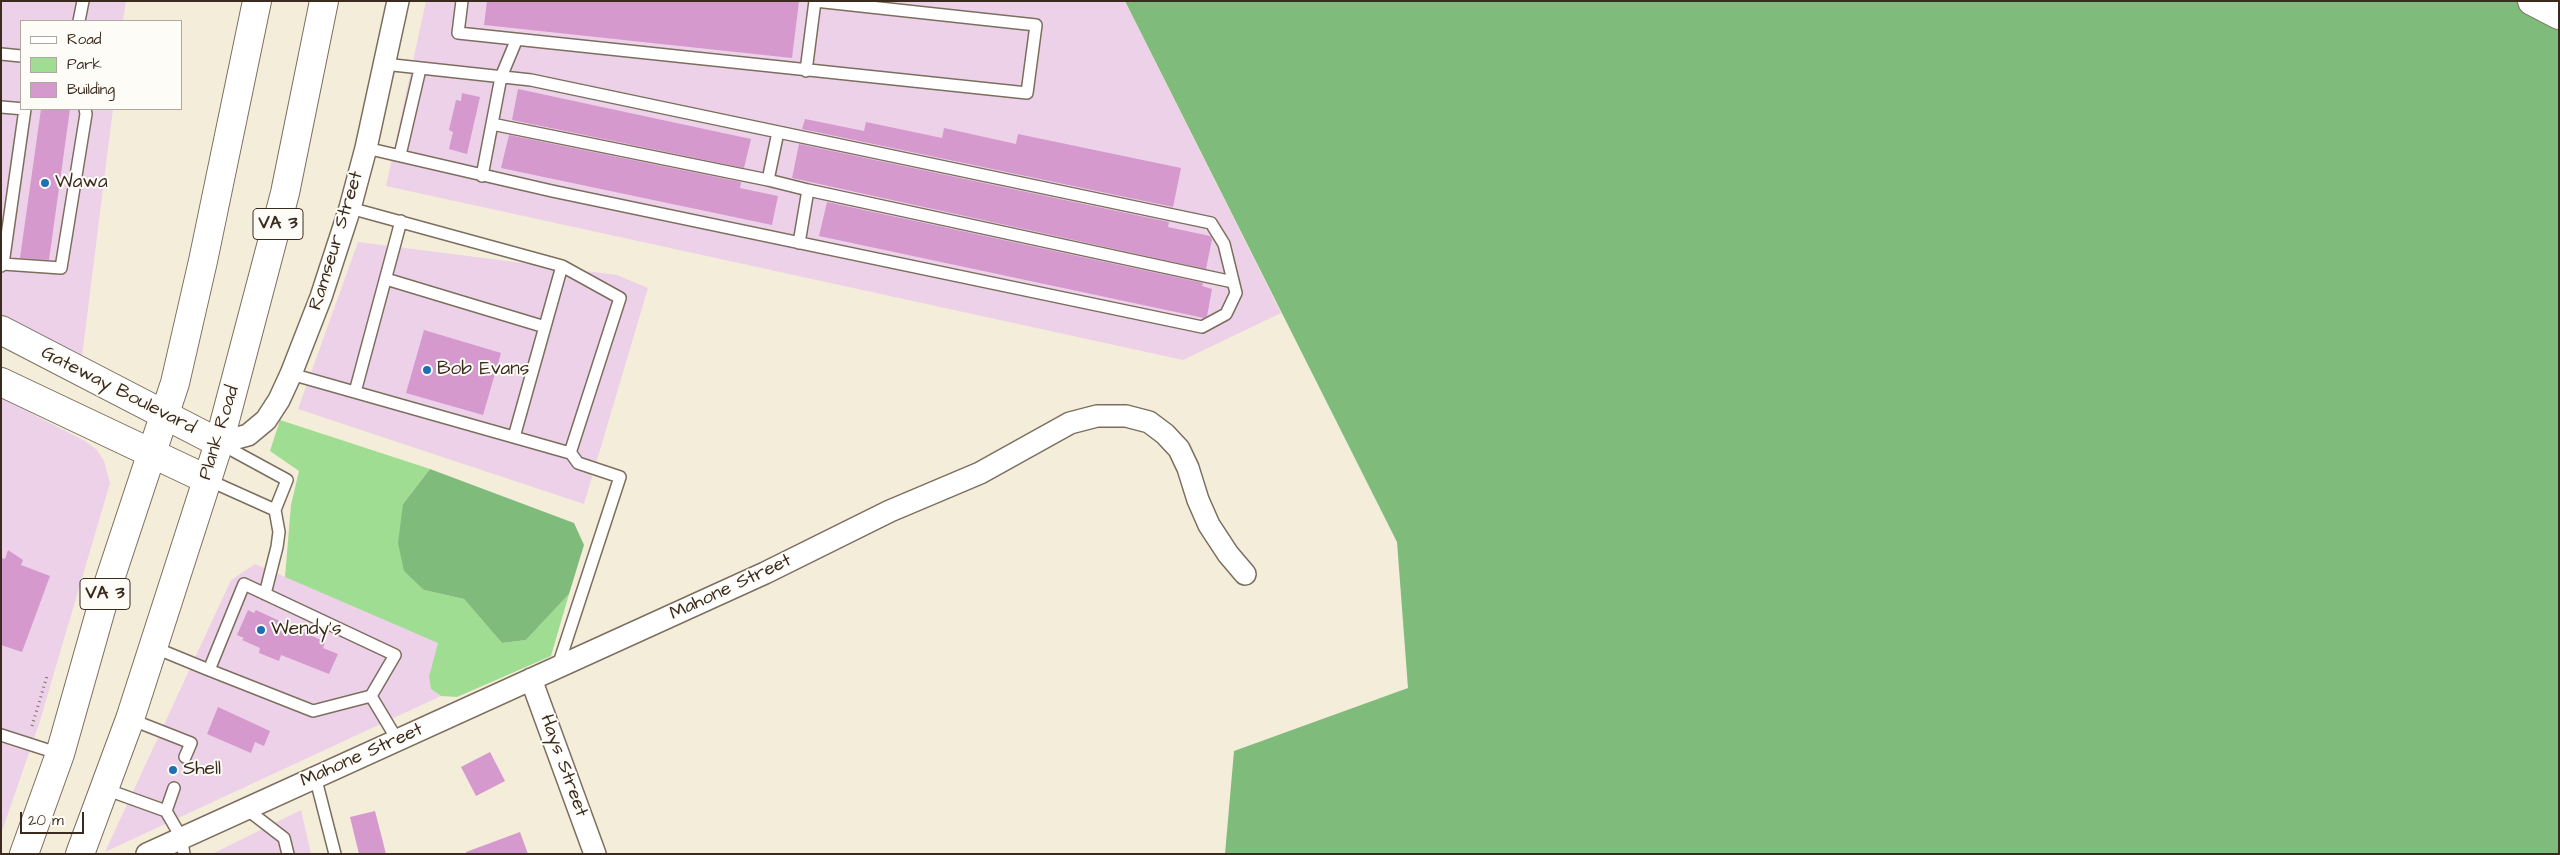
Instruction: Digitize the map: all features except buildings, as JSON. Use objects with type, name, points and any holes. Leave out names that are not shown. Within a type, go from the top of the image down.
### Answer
[{"type":"main road","name":"Plank Road","points":[[80,854],[130,720],[218,443],[285,193],[324,1]]},
{"type":"main road","points":[[2532,1],[2559,16]]},
{"type":"main road","name":"VA 3","points":[[24,854],[60,754],[107,588],[166,414],[203,261],[256,4]]},
{"type":"main road","name":"Gateway Boulevard","points":[[1,330],[166,414],[218,443]]},
{"type":"main road","points":[[1,382],[206,479]]},
{"type":"street","name":"Ramseur Street","points":[[218,443],[248,435],[266,420],[279,400],[291,374],[322,297],[350,208],[366,148],[398,1]]},
{"type":"street","name":"Mahone Street","points":[[147,854],[182,846],[245,808],[398,741],[558,666],[765,573],[890,511],[980,474],[1070,423],[1098,416],[1126,416],[1149,422],[1165,434],[1178,449],[1188,468],[1198,500],[1210,525],[1228,554],[1245,574]]},
{"type":"street","name":"Hays Street","points":[[531,679],[595,854]]},
{"type":"lane","points":[[79,20],[83,1]]},
{"type":"lane","points":[[462,1],[458,33],[516,41],[806,71],[1027,93],[1036,25],[815,1],[806,71]]},
{"type":"lane","points":[[482,176],[501,77],[516,41]]},
{"type":"lane","points":[[1,54],[20,56]]},
{"type":"lane","points":[[366,148],[482,176],[1202,327],[1226,314],[1236,293],[1224,244],[1211,223],[532,80],[384,64]]},
{"type":"lane","points":[[400,155],[420,69]]},
{"type":"lane","points":[[1,107],[20,109]]},
{"type":"lane","points":[[25,110],[2,264],[61,268],[85,110]]},
{"type":"lane","points":[[492,124],[768,180],[1233,282]]},
{"type":"lane","points":[[768,180],[778,132]]},
{"type":"lane","points":[[799,243],[808,190]]},
{"type":"lane","points":[[350,208],[562,266],[620,298],[570,452]]},
{"type":"lane","points":[[355,392],[402,221]]},
{"type":"lane","points":[[514,437],[562,266]]},
{"type":"lane","points":[[386,279],[545,327]]},
{"type":"lane","points":[[291,374],[570,452],[578,463],[620,477],[558,666]]},
{"type":"lane","name":"Gateway Boulevard","points":[[218,443],[288,480],[275,510]]},
{"type":"lane","points":[[206,479],[275,510],[279,532],[277,548],[265,594]]},
{"type":"lane","points":[[153,647],[209,670],[313,711],[371,696],[395,655],[244,584],[209,670]]},
{"type":"lane","points":[[371,696],[398,741]]},
{"type":"lane","points":[[130,720],[191,742],[185,757]]},
{"type":"lane","points":[[1,735],[60,754]]},
{"type":"lane","points":[[315,776],[335,854]]},
{"type":"lane","points":[[174,788],[166,811],[182,846]]},
{"type":"lane","points":[[104,789],[166,811]]},
{"type":"lane","points":[[245,808],[284,838],[288,854]]},
{"type":"path","points":[[32,726],[47,676]]},
{"type":"shaded area","points":[[1,1],[126,1],[123,20],[20,20],[20,110],[113,110],[82,357],[1,317]]},
{"type":"shaded area","points":[[426,1],[1125,1],[1281,313],[1183,360],[386,186]]},
{"type":"shaded area","points":[[358,242],[617,275],[648,288],[584,504],[298,409]]},
{"type":"shaded area","points":[[1,398],[85,441],[97,450],[104,461],[110,483],[39,724],[1,834]]},
{"type":"shaded area","points":[[255,564],[439,643],[429,677],[431,689],[441,696],[105,852],[231,580]]},
{"type":"shaded area","points":[[301,810],[311,854],[212,854]]},
{"type":"green space","points":[[1125,1],[2523,1],[2559,19],[2559,854],[1225,854],[1234,751],[1408,688],[1397,542]]},
{"type":"green space","points":[[280,420],[430,469],[403,504],[424,590],[464,599],[502,643],[526,640],[569,594],[551,656],[457,697],[441,696],[431,689],[429,677],[438,643],[285,577],[291,505],[299,471],[270,451]]},
{"type":"green space","points":[[430,469],[574,523],[584,545],[569,594],[526,640],[502,643],[464,599],[424,590],[404,571],[398,543],[403,504]]},
{"type":"place","name":"Wawa","points":[[45,183]]},
{"type":"place","name":"Bob Evans","points":[[427,370]]},
{"type":"place","name":"Wendy's","points":[[261,630]]},
{"type":"place","name":"Shell","points":[[173,770]]}]
